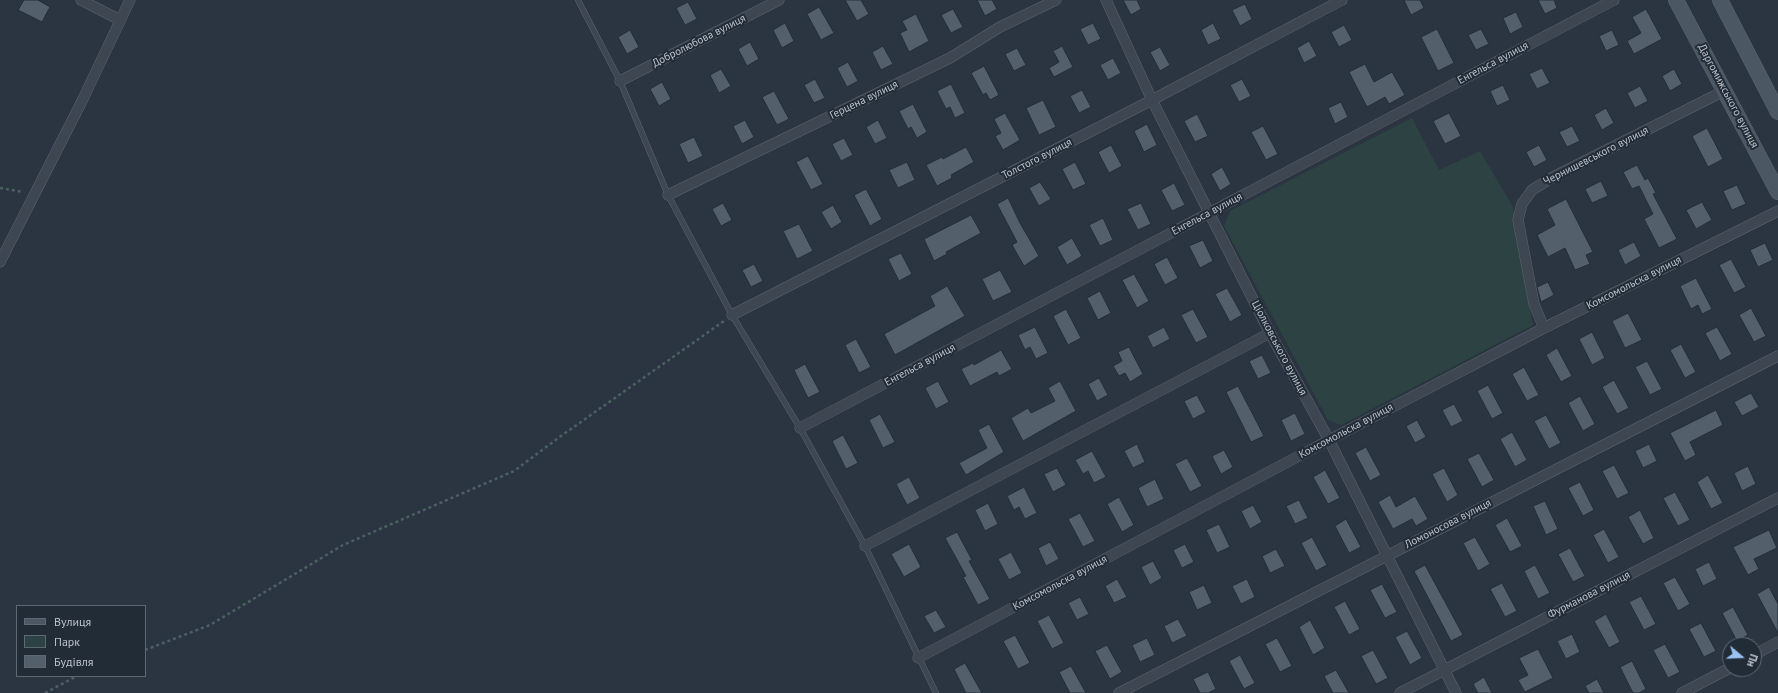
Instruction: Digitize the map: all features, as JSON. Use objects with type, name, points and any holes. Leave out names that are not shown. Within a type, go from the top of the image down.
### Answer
[{"type":"street","points":[[81,0],[120,20]]},
{"type":"street","points":[[0,262],[82,101],[130,0]]},
{"type":"street","name":"Добролюбова вулиця","points":[[620,81],[778,0]]},
{"type":"street","name":"Герцена вулиця","points":[[668,195],[950,58],[1000,27],[1056,0]]},
{"type":"street","name":"Ціолковського вулиця","points":[[1106,0],[1152,100],[1270,333],[1329,440],[1388,555],[1456,693]]},
{"type":"street","name":"Толстого вулиця","points":[[732,315],[1152,100],[1342,0]]},
{"type":"street","name":"Енгельса вулиця","points":[[800,428],[1614,0]]},
{"type":"street","name":"Даргомижського вулиця","points":[[1676,0],[1726,90],[1778,192]]},
{"type":"street","points":[[1720,0],[1778,112]]},
{"type":"street","name":"Чернишевського вулиця","points":[[1544,328],[1534,304],[1518,220],[1522,204],[1532,190],[1553,177],[1726,90]]},
{"type":"street","name":"Комсомольска вулиця","points":[[918,658],[1544,328],[1778,211]]},
{"type":"street","points":[[865,546],[1270,333]]},
{"type":"street","name":"Ломоносова вулиця","points":[[1119,693],[1778,356]]},
{"type":"street","name":"Фурманова вулиця","points":[[1400,693],[1778,498]]},
{"type":"street","points":[[1762,651],[1778,642]]},
{"type":"street","points":[[1682,693],[1722,672]]},
{"type":"lane","points":[[578,0],[620,81],[668,195],[732,315],[800,428],[865,546],[936,693]]},
{"type":"path","points":[[0,188],[34,194]]},
{"type":"path","points":[[146,650],[210,625],[343,545],[514,471],[732,315]]},
{"type":"path","points":[[45,693],[75,677]]},
{"type":"green space","points":[[1412,118],[1439,170],[1480,151],[1513,207],[1533,325],[1341,425],[1328,420],[1224,226],[1230,211]]},
{"type":"building","points":[[24,0],[38,0],[50,7],[42,22],[18,10]]},
{"type":"building","points":[[845,0],[861,0],[869,14],[857,21]]},
{"type":"building","points":[[977,0],[992,0],[997,9],[985,16]]},
{"type":"building","points":[[1123,0],[1137,0],[1141,9],[1131,15]]},
{"type":"building","points":[[1404,0],[1420,0],[1424,8],[1411,15]]},
{"type":"building","points":[[1538,0],[1554,0],[1557,8],[1545,14]]},
{"type":"building","points":[[688,2],[697,19],[685,25],[676,8]]},
{"type":"building","points":[[1245,4],[1252,19],[1240,26],[1232,10]]},
{"type":"building","points":[[819,7],[834,33],[821,40],[807,14]]},
{"type":"building","points":[[953,9],[963,27],[951,33],[941,15]]},
{"type":"building","points":[[1646,9],[1662,39],[1634,54],[1627,41],[1641,33],[1632,17]]},
{"type":"building","points":[[1516,12],[1523,27],[1510,34],[1503,18]]},
{"type":"building","points":[[916,14],[929,41],[909,52],[900,33],[907,30],[902,21]]},
{"type":"building","points":[[785,23],[794,41],[782,48],[773,30]]},
{"type":"building","points":[[1093,23],[1101,39],[1088,45],[1080,29]]},
{"type":"building","points":[[1213,23],[1221,39],[1208,45],[1201,30]]},
{"type":"building","points":[[1344,25],[1352,40],[1339,47],[1331,32]]},
{"type":"building","points":[[1437,29],[1454,63],[1438,71],[1421,37]]},
{"type":"building","points":[[1481,29],[1489,44],[1476,50],[1468,35]]},
{"type":"building","points":[[630,30],[639,47],[627,54],[618,37]]},
{"type":"building","points":[[1612,30],[1619,45],[1606,51],[1599,36]]},
{"type":"building","points":[[1309,41],[1317,56],[1304,63],[1297,48]]},
{"type":"building","points":[[750,42],[759,59],[747,66],[738,49]]},
{"type":"building","points":[[883,46],[893,64],[881,70],[872,52]]},
{"type":"building","points":[[1062,46],[1073,67],[1054,77],[1049,68],[1059,62],[1053,51]]},
{"type":"building","points":[[1160,47],[1170,65],[1160,71],[1150,52]]},
{"type":"building","points":[[1017,48],[1026,65],[1014,71],[1005,54]]},
{"type":"building","points":[[1113,58],[1121,73],[1108,80],[1100,65]]},
{"type":"building","points":[[848,62],[858,81],[847,87],[837,68]]},
{"type":"building","points":[[1365,64],[1374,82],[1392,72],[1405,95],[1389,104],[1385,97],[1367,107],[1349,72]]},
{"type":"building","points":[[984,66],[999,95],[990,100],[986,93],[983,95],[971,73]]},
{"type":"building","points":[[1542,68],[1550,83],[1537,89],[1529,74]]},
{"type":"building","points":[[721,69],[731,86],[719,93],[710,75]]},
{"type":"building","points":[[1674,69],[1682,84],[1670,91],[1662,76]]},
{"type":"building","points":[[815,79],[825,98],[814,103],[804,85]]},
{"type":"building","points":[[1242,79],[1251,96],[1239,102],[1230,85]]},
{"type":"building","points":[[662,82],[671,99],[659,106],[650,89]]},
{"type":"building","points":[[951,84],[965,113],[955,118],[950,107],[946,109],[937,91]]},
{"type":"building","points":[[1503,85],[1510,100],[1497,106],[1490,91]]},
{"type":"building","points":[[1640,86],[1648,101],[1635,108],[1627,93]]},
{"type":"building","points":[[1082,90],[1091,107],[1079,113],[1070,96]]},
{"type":"building","points":[[774,91],[789,119],[777,125],[762,97]]},
{"type":"building","points":[[1043,100],[1056,127],[1039,135],[1026,108]]},
{"type":"building","points":[[1341,102],[1348,117],[1335,124],[1328,108]]},
{"type":"building","points":[[913,104],[927,132],[917,138],[911,127],[908,129],[899,111]]},
{"type":"building","points":[[1606,108],[1614,123],[1602,130],[1594,115]]},
{"type":"building","points":[[1005,113],[1020,140],[1003,150],[995,136],[1001,133],[994,119]]},
{"type":"building","points":[[1449,113],[1461,136],[1445,144],[1433,121]]},
{"type":"building","points":[[1197,114],[1208,136],[1195,142],[1184,121]]},
{"type":"building","points":[[745,120],[754,137],[742,144],[733,126]]},
{"type":"building","points":[[878,120],[887,138],[875,144],[866,127]]},
{"type":"building","points":[[1147,124],[1157,145],[1144,152],[1134,131]]},
{"type":"building","points":[[1263,126],[1278,154],[1266,160],[1251,132]]},
{"type":"building","points":[[1572,126],[1580,141],[1567,147],[1559,132]]},
{"type":"building","points":[[1707,128],[1723,159],[1708,167],[1692,136]]},
{"type":"building","points":[[694,137],[703,156],[688,163],[679,144]]},
{"type":"building","points":[[844,138],[853,155],[841,161],[832,144]]},
{"type":"building","points":[[1111,145],[1122,166],[1109,173],[1098,152]]},
{"type":"building","points":[[1539,145],[1547,160],[1534,167],[1526,152]]},
{"type":"building","points":[[966,147],[974,162],[951,175],[952,178],[937,186],[926,165],[942,157],[943,159]]},
{"type":"building","points":[[808,156],[823,184],[811,190],[796,162]]},
{"type":"building","points":[[907,162],[915,180],[898,188],[889,170]]},
{"type":"building","points":[[1075,162],[1086,184],[1073,190],[1062,169]]},
{"type":"building","points":[[1637,165],[1645,180],[1648,178],[1656,193],[1653,194],[1677,239],[1659,248],[1644,219],[1653,214],[1639,186],[1632,189],[1623,172]]},
{"type":"building","points":[[1222,167],[1231,184],[1220,191],[1211,174]]},
{"type":"building","points":[[1601,181],[1608,196],[1592,203],[1585,189]]},
{"type":"building","points":[[1040,182],[1051,199],[1039,206],[1029,188]]},
{"type":"building","points":[[1174,183],[1185,205],[1172,211],[1161,190]]},
{"type":"building","points":[[1737,185],[1746,204],[1732,210],[1723,191]]},
{"type":"building","points":[[866,189],[882,219],[870,226],[854,195]]},
{"type":"building","points":[[1008,198],[1020,223],[1039,256],[1024,266],[1012,245],[1017,242],[997,204]]},
{"type":"building","points":[[1566,199],[1593,252],[1586,255],[1590,264],[1575,270],[1565,248],[1548,257],[1537,235],[1555,225],[1547,209]]},
{"type":"building","points":[[1702,202],[1712,220],[1696,229],[1686,210]]},
{"type":"building","points":[[723,203],[732,220],[721,226],[712,209]]},
{"type":"building","points":[[1141,203],[1151,224],[1138,230],[1127,209]]},
{"type":"building","points":[[833,205],[842,222],[831,229],[821,212]]},
{"type":"building","points":[[971,215],[981,233],[946,252],[947,254],[934,261],[924,239]]},
{"type":"building","points":[[1103,218],[1113,240],[1100,246],[1089,225]]},
{"type":"building","points":[[799,224],[813,251],[797,259],[783,231]]},
{"type":"building","points":[[1072,238],[1082,256],[1067,265],[1057,247]]},
{"type":"building","points":[[1203,240],[1213,261],[1200,268],[1189,246]]},
{"type":"building","points":[[1634,242],[1641,256],[1625,265],[1618,250]]},
{"type":"building","points":[[1765,243],[1773,260],[1758,267],[1750,250]]},
{"type":"building","points":[[901,253],[912,274],[899,281],[888,259]]},
{"type":"building","points":[[1167,257],[1178,278],[1165,285],[1154,264]]},
{"type":"building","points":[[1731,259],[1746,287],[1734,293],[1719,265]]},
{"type":"building","points":[[754,264],[763,281],[751,287],[742,270]]},
{"type":"building","points":[[1000,270],[1012,292],[993,301],[982,279]]},
{"type":"building","points":[[1134,274],[1149,301],[1137,308],[1122,280]]},
{"type":"building","points":[[1696,278],[1712,309],[1702,314],[1698,305],[1691,309],[1680,286]]},
{"type":"building","points":[[1548,282],[1554,295],[1541,302],[1537,287]]},
{"type":"building","points":[[947,286],[965,316],[895,355],[884,334],[935,306],[930,296]]},
{"type":"building","points":[[1227,288],[1242,315],[1230,322],[1215,294]]},
{"type":"building","points":[[1100,291],[1111,313],[1098,320],[1087,298]]},
{"type":"building","points":[[1751,308],[1766,336],[1754,342],[1739,315]]},
{"type":"building","points":[[1066,309],[1081,338],[1068,345],[1053,316]]},
{"type":"building","points":[[1193,309],[1208,337],[1196,343],[1181,315]]},
{"type":"building","points":[[1628,313],[1642,340],[1625,348],[1612,321]]},
{"type":"building","points":[[1035,327],[1048,353],[1036,359],[1030,347],[1025,350],[1018,335]]},
{"type":"building","points":[[1164,327],[1170,339],[1153,348],[1147,336]]},
{"type":"building","points":[[1717,327],[1732,354],[1720,361],[1705,333]]},
{"type":"building","points":[[1592,332],[1605,358],[1592,365],[1579,339]]},
{"type":"building","points":[[856,339],[871,367],[859,373],[845,345]]},
{"type":"building","points":[[1681,344],[1696,372],[1685,378],[1670,350]]},
{"type":"building","points":[[1129,347],[1143,374],[1130,382],[1125,373],[1119,376],[1113,366],[1122,361],[1118,352]]},
{"type":"building","points":[[1557,348],[1572,376],[1561,382],[1546,355]]},
{"type":"building","points":[[1001,350],[1012,369],[999,376],[997,372],[970,386],[961,369],[973,363],[974,365]]},
{"type":"building","points":[[1262,355],[1271,373],[1258,379],[1249,361]]},
{"type":"building","points":[[1647,361],[1662,389],[1650,395],[1635,367]]},
{"type":"building","points":[[805,364],[820,392],[808,398],[794,370]]},
{"type":"building","points":[[1524,367],[1539,395],[1527,401],[1512,374]]},
{"type":"building","points":[[1099,378],[1108,395],[1097,401],[1088,384]]},
{"type":"building","points":[[1614,380],[1629,408],[1617,414],[1602,387]]},
{"type":"building","points":[[938,381],[949,402],[936,409],[925,388]]},
{"type":"building","points":[[1060,381],[1076,411],[1023,441],[1011,418],[1028,408],[1031,413],[1055,401],[1048,388]]},
{"type":"building","points":[[1488,385],[1503,413],[1492,419],[1477,391]]},
{"type":"building","points":[[1238,386],[1264,436],[1251,442],[1226,392]]},
{"type":"building","points":[[1751,393],[1759,407],[1742,416],[1734,402]]},
{"type":"building","points":[[1197,395],[1206,412],[1193,419],[1184,401]]},
{"type":"building","points":[[1580,396],[1595,424],[1583,431],[1568,403]]},
{"type":"building","points":[[1454,404],[1463,421],[1451,427],[1442,410]]},
{"type":"building","points":[[1716,410],[1723,425],[1690,442],[1696,455],[1685,461],[1670,433]]},
{"type":"building","points":[[1295,413],[1305,434],[1291,441],[1281,420]]},
{"type":"building","points":[[880,414],[895,442],[883,448],[869,420]]},
{"type":"building","points":[[1546,415],[1561,443],[1549,449],[1534,421]]},
{"type":"building","points":[[1417,420],[1426,437],[1415,443],[1406,426]]},
{"type":"building","points":[[989,424],[1004,452],[966,475],[959,463],[987,448],[978,430]]},
{"type":"building","points":[[1512,432],[1527,460],[1515,467],[1500,439]]},
{"type":"building","points":[[843,435],[858,463],[846,469],[832,441]]},
{"type":"building","points":[[1137,444],[1145,462],[1133,468],[1124,451]]},
{"type":"building","points":[[1649,444],[1657,461],[1643,468],[1635,451]]},
{"type":"building","points":[[1366,447],[1381,475],[1370,481],[1355,453]]},
{"type":"building","points":[[1224,450],[1233,467],[1221,474],[1212,456]]},
{"type":"building","points":[[1092,451],[1106,477],[1094,483],[1088,471],[1083,474],[1075,460]]},
{"type":"building","points":[[1479,453],[1494,480],[1482,487],[1467,459]]},
{"type":"building","points":[[1187,458],[1202,486],[1190,492],[1175,464]]},
{"type":"building","points":[[1614,465],[1629,493],[1617,499],[1602,471]]},
{"type":"building","points":[[1748,466],[1756,484],[1742,491],[1734,473]]},
{"type":"building","points":[[1057,468],[1066,485],[1053,492],[1044,474]]},
{"type":"building","points":[[1444,468],[1458,495],[1447,502],[1432,474]]},
{"type":"building","points":[[1325,470],[1340,498],[1328,504],[1313,477]]},
{"type":"building","points":[[1708,475],[1723,503],[1711,509],[1697,482]]},
{"type":"building","points":[[909,477],[920,498],[907,505],[896,484]]},
{"type":"building","points":[[1155,479],[1164,499],[1147,507],[1138,488]]},
{"type":"building","points":[[1580,482],[1594,510],[1583,516],[1568,488]]},
{"type":"building","points":[[1024,487],[1037,513],[1025,519],[1019,507],[1014,510],[1007,496]]},
{"type":"building","points":[[1675,492],[1690,520],[1678,526],[1663,498]]},
{"type":"building","points":[[1390,495],[1396,507],[1415,496],[1428,519],[1416,526],[1412,519],[1393,529],[1378,502]]},
{"type":"building","points":[[1119,497],[1134,525],[1122,532],[1107,504]]},
{"type":"building","points":[[1299,500],[1308,518],[1295,524],[1286,506]]},
{"type":"building","points":[[1545,501],[1558,529],[1546,535],[1533,506]]},
{"type":"building","points":[[988,503],[998,524],[985,531],[975,510]]},
{"type":"building","points":[[1253,505],[1262,522],[1250,529],[1241,511]]},
{"type":"building","points":[[1640,510],[1654,538],[1643,544],[1628,517]]},
{"type":"building","points":[[1080,513],[1095,541],[1083,547],[1068,519]]},
{"type":"building","points":[[1507,518],[1522,546],[1510,552],[1495,525]]},
{"type":"building","points":[[1346,519],[1361,547],[1349,553],[1335,526]]},
{"type":"building","points":[[1219,524],[1230,547],[1217,553],[1206,530]]},
{"type":"building","points":[[1604,529],[1619,557],[1608,563],[1593,535]]},
{"type":"building","points":[[1769,530],[1777,548],[1754,559],[1759,569],[1748,575],[1733,547]]},
{"type":"building","points":[[957,532],[972,560],[969,561],[990,599],[978,605],[963,577],[966,576],[945,538]]},
{"type":"building","points":[[1312,537],[1327,565],[1316,571],[1301,543]]},
{"type":"building","points":[[1475,537],[1490,564],[1478,571],[1463,543]]},
{"type":"building","points":[[1050,542],[1059,559],[1046,566],[1038,548]]},
{"type":"building","points":[[909,544],[921,567],[904,577],[891,554]]},
{"type":"building","points":[[1185,544],[1194,562],[1182,568],[1173,550]]},
{"type":"building","points":[[1570,548],[1585,576],[1573,582],[1558,554]]},
{"type":"building","points":[[1276,549],[1285,566],[1270,573],[1262,556]]},
{"type":"building","points":[[1011,552],[1022,573],[1009,580],[998,559]]},
{"type":"building","points":[[1153,561],[1162,578],[1150,585],[1141,567]]},
{"type":"building","points":[[1709,562],[1717,579],[1703,586],[1695,569]]},
{"type":"building","points":[[1425,565],[1463,635],[1451,641],[1414,571]]},
{"type":"building","points":[[1535,565],[1550,593],[1538,599],[1524,571]]},
{"type":"building","points":[[1675,577],[1690,604],[1678,611],[1663,583]]},
{"type":"building","points":[[1117,579],[1127,597],[1114,603],[1105,586]]},
{"type":"building","points":[[1247,579],[1255,597],[1241,604],[1232,586]]},
{"type":"building","points":[[1502,583],[1517,611],[1505,617],[1490,589]]},
{"type":"building","points":[[1382,584],[1397,612],[1385,618],[1370,590]]},
{"type":"building","points":[[1204,585],[1212,603],[1197,610],[1189,592]]},
{"type":"building","points":[[1769,587],[1778,604],[1778,633],[1757,594]]},
{"type":"building","points":[[1641,596],[1656,624],[1644,630],[1629,602]]},
{"type":"building","points":[[1080,597],[1089,614],[1077,620],[1068,603]]},
{"type":"building","points":[[1345,601],[1360,629],[1349,635],[1334,607]]},
{"type":"building","points":[[1733,607],[1748,635],[1744,637],[1735,637],[1722,613]]},
{"type":"building","points":[[936,610],[946,627],[934,633],[924,616]]},
{"type":"building","points":[[1606,614],[1620,642],[1609,648],[1594,621]]},
{"type":"building","points":[[1049,615],[1064,643],[1052,649],[1037,621]]},
{"type":"building","points":[[1178,619],[1187,636],[1172,643],[1164,626]]},
{"type":"building","points":[[1310,620],[1325,648],[1313,655],[1299,627]]},
{"type":"building","points":[[1701,623],[1716,651],[1704,657],[1689,629]]},
{"type":"building","points":[[1407,631],[1422,658],[1410,665],[1395,637]]},
{"type":"building","points":[[1572,634],[1580,652],[1566,659],[1557,641]]},
{"type":"building","points":[[1015,635],[1030,663],[1018,669],[1003,641]]},
{"type":"building","points":[[1147,638],[1155,655],[1140,662],[1132,645]]},
{"type":"building","points":[[1277,638],[1292,666],[1280,672],[1265,644]]},
{"type":"building","points":[[1665,644],[1680,672],[1668,678],[1653,650]]},
{"type":"building","points":[[1107,645],[1122,672],[1110,679],[1095,651]]},
{"type":"building","points":[[1538,649],[1553,678],[1525,692],[1518,680],[1528,675],[1519,658]]},
{"type":"building","points":[[1373,650],[1388,678],[1376,684],[1361,656]]},
{"type":"building","points":[[1240,655],[1255,683],[1244,689],[1229,661]]},
{"type":"building","points":[[1632,661],[1646,689],[1639,693],[1633,693],[1620,667]]},
{"type":"building","points":[[965,663],[982,693],[966,693],[954,669]]},
{"type":"building","points":[[1071,666],[1086,693],[1070,693],[1059,672]]},
{"type":"building","points":[[1336,670],[1349,693],[1333,693],[1324,676]]},
{"type":"building","points":[[1208,672],[1216,689],[1208,693],[1200,693],[1193,679]]},
{"type":"building","points":[[1484,677],[1492,693],[1478,693],[1473,684]]},
{"type":"building","points":[[1597,679],[1604,693],[1589,693],[1585,686]]}]
